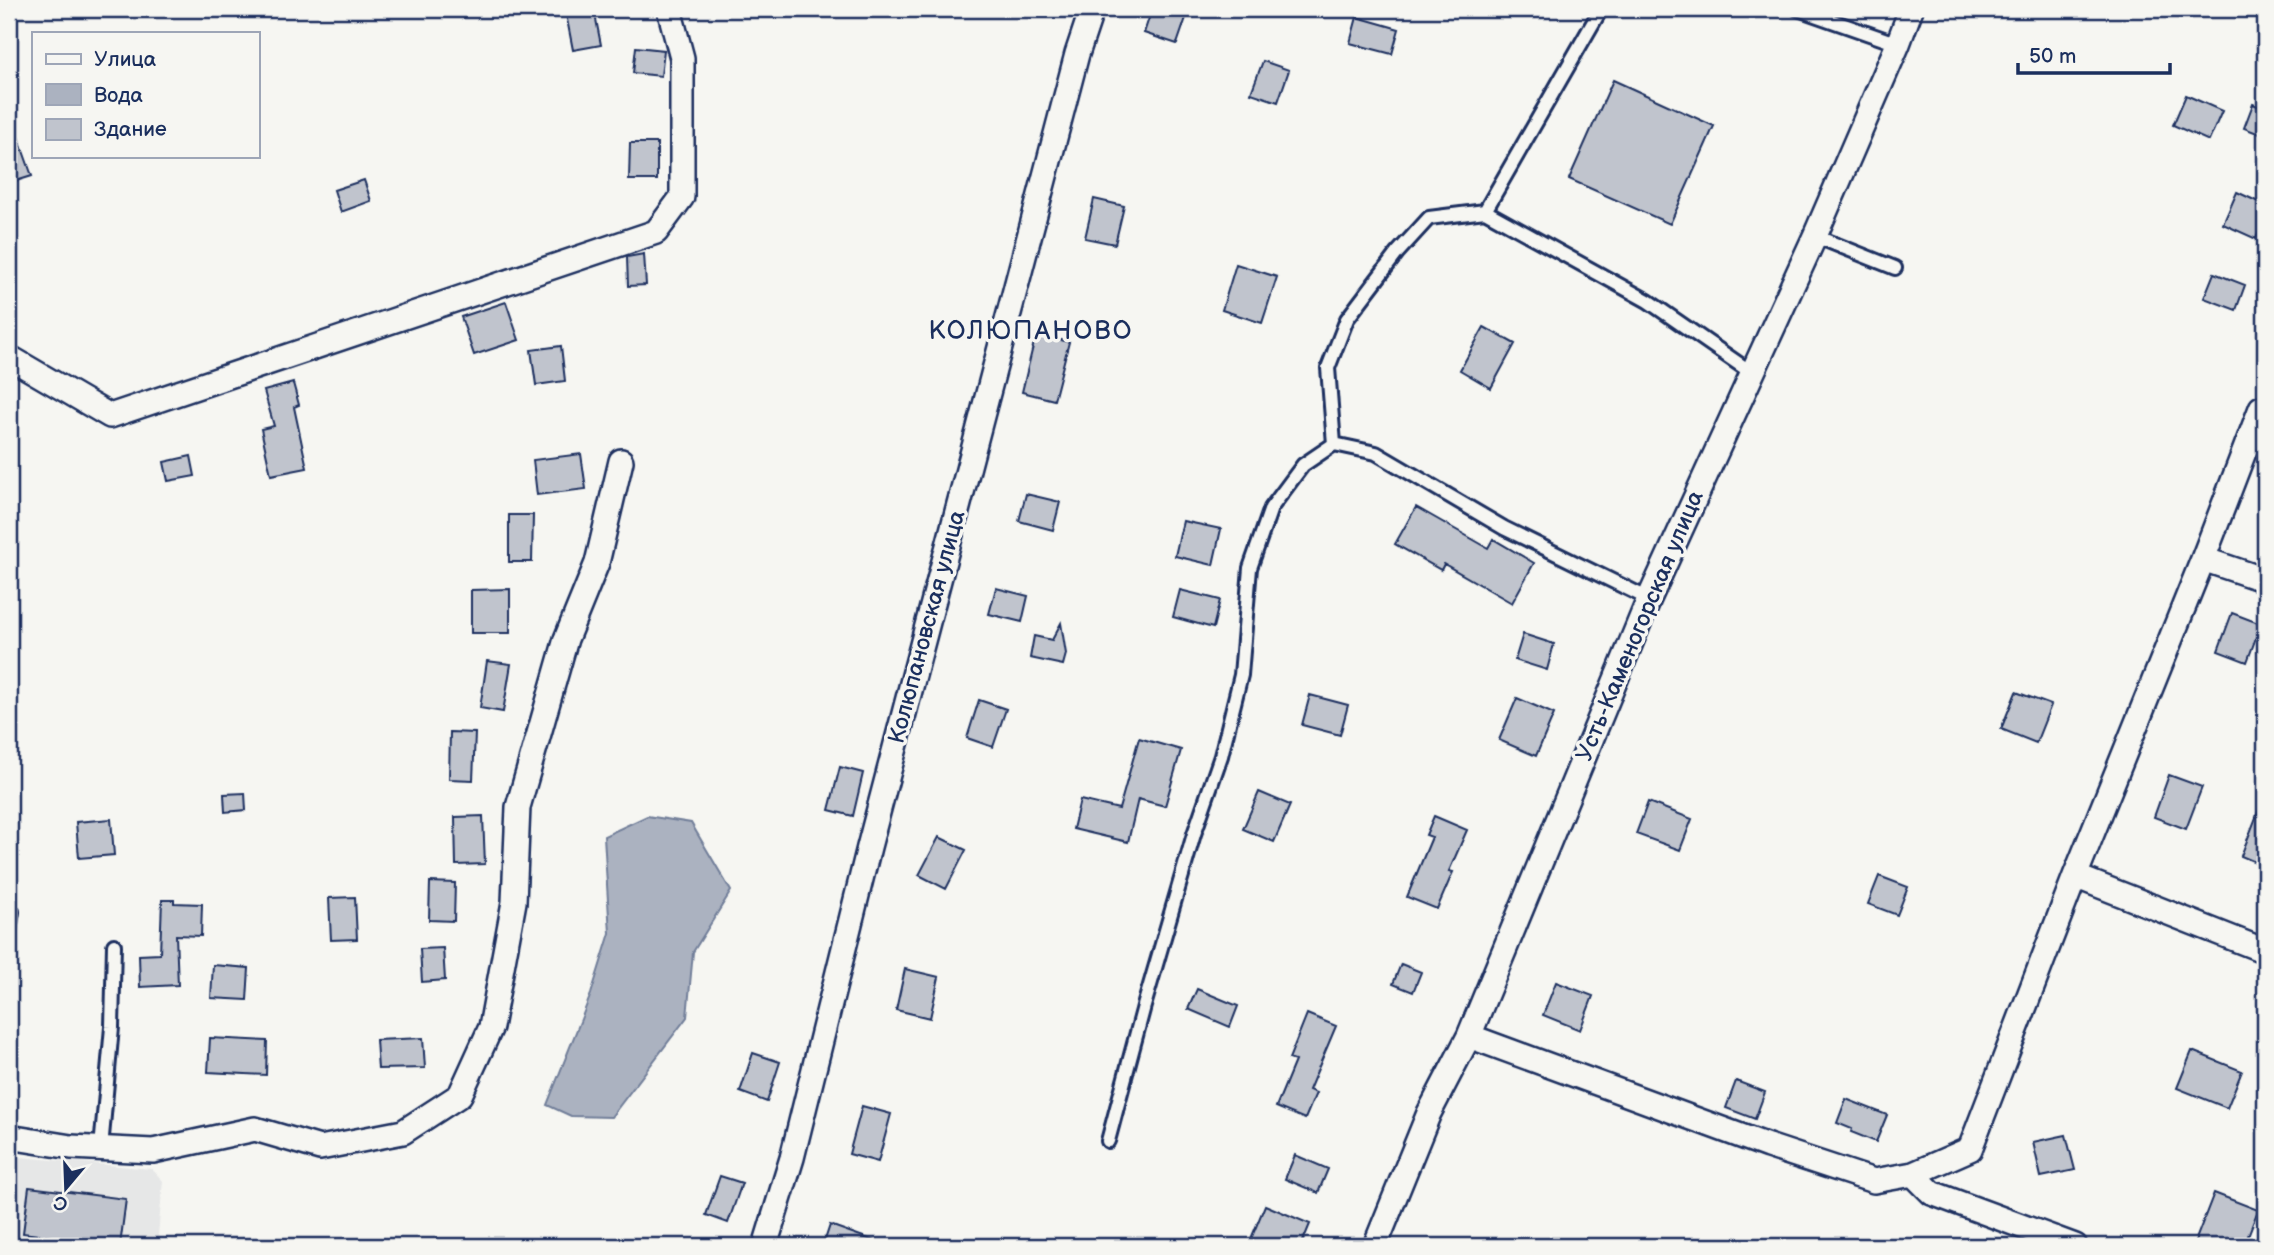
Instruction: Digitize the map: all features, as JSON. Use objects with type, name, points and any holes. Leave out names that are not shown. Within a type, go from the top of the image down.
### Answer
[{"type":"street","points":[[9,357],[110,416],[656,233],[682,197],[682,58],[669,9]]},
{"type":"street","name":"Колюпановская улица","points":[[765,1246],[792,1158],[866,861],[1066,94],[1092,9]]},
{"type":"street","name":"Усть-Каменогорская улица","points":[[1375,1246],[1429,1113],[1469,1036],[1649,599],[1815,236],[1911,9]]},
{"type":"street","points":[[1469,1036],[1768,1146],[1874,1181],[1913,1174],[1970,1149],[2261,408]]},
{"type":"street","points":[[9,1137],[71,1147],[153,1151],[255,1129],[320,1148],[403,1132],[460,1095],[491,1027],[514,902],[518,807],[566,639],[597,563],[621,461]]},
{"type":"street","points":[[2203,559],[2265,580]]},
{"type":"street","points":[[2075,876],[2265,951]]},
{"type":"street","points":[[1913,1174],[1932,1194],[2075,1246]]},
{"type":"lane","points":[[1485,211],[1601,9]]},
{"type":"lane","points":[[1798,9],[1898,44]]},
{"type":"lane","points":[[1334,444],[1328,368],[1347,319],[1397,253],[1429,218],[1485,211],[1648,301],[1752,373]]},
{"type":"lane","points":[[1815,236],[1895,268]]},
{"type":"lane","points":[[1108,1141],[1186,861],[1221,756],[1241,675],[1250,568],[1271,508],[1303,466],[1334,444],[1376,453],[1504,528],[1649,599]]},
{"type":"lane","points":[[9,910],[12,912],[9,930]]},
{"type":"lane","points":[[101,1148],[112,1027],[114,945]]},
{"type":"shaded area","points":[[9,1156],[152,1169],[163,1181],[157,1246],[9,1246]]},
{"type":"water","points":[[647,816],[691,823],[731,891],[693,952],[687,1017],[611,1117],[571,1116],[547,1105],[591,994],[610,933],[604,836]]},
{"type":"building","points":[[565,9],[594,9],[601,45],[573,50]]},
{"type":"building","points":[[1152,9],[1189,9],[1177,44],[1144,33]]},
{"type":"building","points":[[1357,17],[1399,29],[1392,54],[1350,43]]},
{"type":"building","points":[[636,47],[664,50],[661,76],[633,73]]},
{"type":"building","points":[[1263,61],[1289,70],[1278,102],[1251,93]]},
{"type":"building","points":[[1613,80],[1714,126],[1670,224],[1569,179]]},
{"type":"building","points":[[2186,95],[2222,111],[2209,141],[2173,125]]},
{"type":"building","points":[[2253,104],[2265,109],[2265,136],[2244,128]]},
{"type":"building","points":[[11,117],[32,176],[13,182],[9,169]]},
{"type":"building","points":[[630,143],[657,143],[657,180],[629,180]]},
{"type":"building","points":[[364,180],[371,201],[341,212],[334,190]]},
{"type":"building","points":[[2237,192],[2265,205],[2265,218],[2256,239],[2223,224]]},
{"type":"building","points":[[1094,199],[1124,206],[1115,244],[1085,238]]},
{"type":"building","points":[[644,254],[646,285],[628,286],[627,257]]},
{"type":"building","points":[[1236,264],[1277,277],[1262,323],[1222,310]]},
{"type":"building","points":[[2214,273],[2245,285],[2236,310],[2204,298]]},
{"type":"building","points":[[506,302],[519,340],[474,355],[461,317]]},
{"type":"building","points":[[1484,327],[1515,344],[1491,388],[1460,370]]},
{"type":"building","points":[[1036,334],[1069,342],[1054,400],[1022,392]]},
{"type":"building","points":[[561,346],[565,381],[536,385],[531,350]]},
{"type":"building","points":[[293,383],[299,405],[294,407],[307,468],[271,475],[261,429],[274,426],[264,391]]},
{"type":"building","points":[[581,454],[586,489],[537,495],[533,460]]},
{"type":"building","points":[[191,456],[195,476],[168,481],[164,462]]},
{"type":"building","points":[[1026,494],[1060,502],[1053,530],[1019,521]]},
{"type":"building","points":[[1416,507],[1488,548],[1493,539],[1534,563],[1512,603],[1444,564],[1441,570],[1395,544]]},
{"type":"building","points":[[509,515],[533,515],[532,562],[509,562]]},
{"type":"building","points":[[1183,521],[1221,529],[1213,565],[1175,556]]},
{"type":"building","points":[[996,588],[1028,596],[1022,622],[989,614]]},
{"type":"building","points":[[510,589],[510,633],[471,633],[471,590]]},
{"type":"building","points":[[1180,590],[1220,600],[1213,628],[1173,617]]},
{"type":"building","points":[[2232,613],[2261,624],[2247,662],[2218,651]]},
{"type":"building","points":[[1061,623],[1066,654],[1063,665],[1030,658],[1034,636],[1052,640]]},
{"type":"building","points":[[1523,634],[1554,644],[1547,670],[1515,660]]},
{"type":"building","points":[[487,661],[511,664],[503,712],[480,708]]},
{"type":"building","points":[[2016,692],[2051,705],[2036,743],[2001,729]]},
{"type":"building","points":[[1310,695],[1348,705],[1340,735],[1302,725]]},
{"type":"building","points":[[1517,698],[1554,714],[1536,756],[1499,740]]},
{"type":"building","points":[[979,700],[1006,709],[993,747],[967,738]]},
{"type":"building","points":[[450,732],[475,733],[473,780],[449,779]]},
{"type":"building","points":[[1139,738],[1181,750],[1165,806],[1138,799],[1128,842],[1073,829],[1080,800],[1119,809]]},
{"type":"building","points":[[840,767],[863,773],[853,816],[829,810]]},
{"type":"building","points":[[2169,775],[2202,787],[2186,829],[2154,817]]},
{"type":"building","points":[[1259,792],[1290,805],[1274,842],[1243,829]]},
{"type":"building","points":[[245,793],[246,810],[225,812],[224,794]]},
{"type":"building","points":[[2265,797],[2265,866],[2241,856]]},
{"type":"building","points":[[1648,802],[1692,819],[1680,850],[1636,834]]},
{"type":"building","points":[[483,816],[485,864],[456,865],[455,817]]},
{"type":"building","points":[[1434,816],[1467,830],[1449,871],[1453,872],[1437,909],[1407,897],[1432,837],[1426,835]]},
{"type":"building","points":[[111,819],[114,855],[79,858],[76,822]]},
{"type":"building","points":[[939,837],[966,850],[946,889],[919,875]]},
{"type":"building","points":[[1879,876],[1908,887],[1897,915],[1868,904]]},
{"type":"building","points":[[430,882],[455,883],[454,921],[429,920]]},
{"type":"building","points":[[355,897],[357,939],[331,940],[329,898]]},
{"type":"building","points":[[162,900],[202,904],[201,936],[176,935],[178,985],[140,987],[139,955],[160,954]]},
{"type":"building","points":[[443,948],[445,980],[422,982],[420,949]]},
{"type":"building","points":[[1401,964],[1421,972],[1413,992],[1393,984]]},
{"type":"building","points":[[213,965],[249,968],[247,1000],[211,998]]},
{"type":"building","points":[[905,969],[939,977],[930,1018],[896,1010]]},
{"type":"building","points":[[1556,982],[1593,996],[1580,1030],[1543,1015]]},
{"type":"building","points":[[1197,989],[1238,1006],[1230,1027],[1188,1009]]},
{"type":"building","points":[[1307,1014],[1336,1026],[1309,1090],[1316,1093],[1305,1119],[1276,1107],[1295,1061],[1289,1059]]},
{"type":"building","points":[[210,1038],[267,1041],[266,1075],[208,1072]]},
{"type":"building","points":[[423,1038],[425,1068],[378,1069],[376,1040]]},
{"type":"building","points":[[2192,1051],[2242,1071],[2227,1108],[2177,1088]]},
{"type":"building","points":[[753,1053],[780,1062],[767,1102],[740,1092]]},
{"type":"building","points":[[1736,1081],[1765,1092],[1755,1119],[1726,1108]]},
{"type":"building","points":[[1846,1099],[1887,1115],[1876,1142],[1837,1123]]},
{"type":"building","points":[[862,1106],[891,1114],[878,1162],[849,1154]]},
{"type":"building","points":[[2066,1135],[2075,1170],[2041,1177],[2033,1142]]},
{"type":"building","points":[[1295,1155],[1328,1169],[1318,1193],[1285,1179]]},
{"type":"building","points":[[720,1176],[742,1183],[728,1223],[706,1215]]},
{"type":"building","points":[[29,1187],[126,1199],[120,1246],[23,1233]]},
{"type":"building","points":[[2214,1193],[2258,1210],[2244,1246],[2206,1246],[2195,1242]]},
{"type":"building","points":[[1265,1205],[1310,1224],[1301,1246],[1248,1246]]},
{"type":"building","points":[[830,1225],[883,1244],[883,1246],[823,1246]]},
{"type":"district","name":"КОЛЮПАНОВО","points":[[1031,331]]}]
